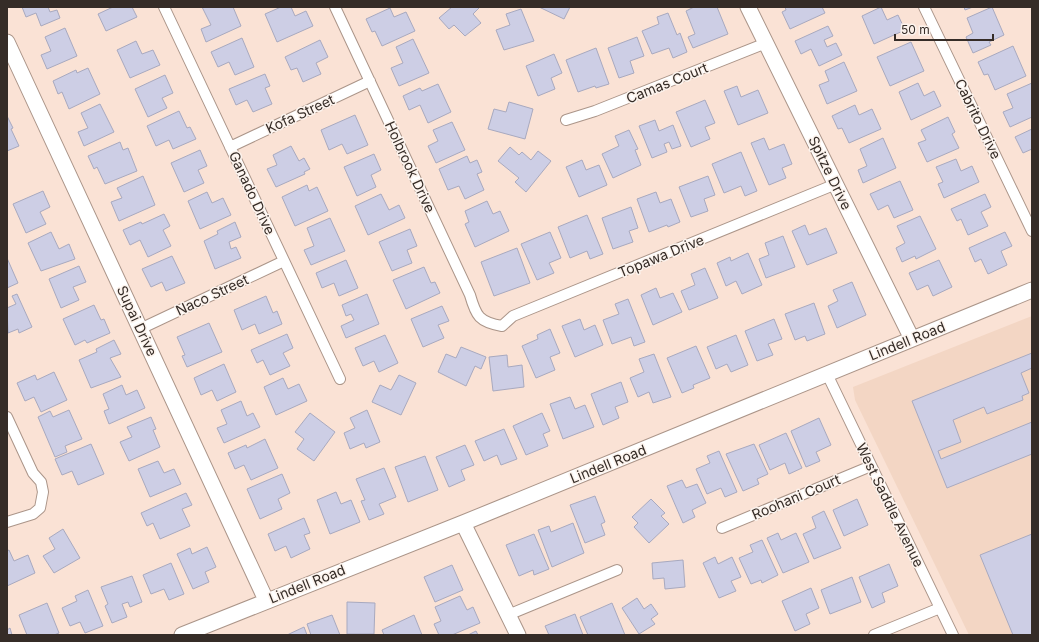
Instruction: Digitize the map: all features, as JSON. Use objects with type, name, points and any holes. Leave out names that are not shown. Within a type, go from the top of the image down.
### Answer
[{"type":"street","name":"Ganado Drive","points":[[164,7],[340,379]]},
{"type":"street","name":"Holbrook Drive","points":[[335,7],[470,295],[476,314],[488,323]]},
{"type":"street","name":"Spitze Drive","points":[[748,7],[912,339]]},
{"type":"street","name":"Cabrito Drive","points":[[924,7],[1032,231]]},
{"type":"street","name":"Supai Drive","points":[[7,42],[266,600]]},
{"type":"street","name":"Camas Court","points":[[566,120],[595,111],[766,43]]},
{"type":"street","name":"Kofa Street","points":[[230,147],[370,81]]},
{"type":"street","name":"Topawa Drive","points":[[488,323],[502,326],[514,316],[836,184]]},
{"type":"street","name":"Naco Street","points":[[140,329],[284,261]]},
{"type":"street","name":"Lindell Road","points":[[182,635],[266,600],[463,523],[1032,290]]},
{"type":"street","name":"West Saddle Avenue","points":[[827,374],[953,635]]},
{"type":"street","points":[[7,418],[33,473],[41,482],[42,501],[40,508],[33,514],[7,522]]},
{"type":"street","name":"Roohani Court","points":[[722,528],[871,466]]},
{"type":"street","points":[[463,523],[518,635]]},
{"type":"street","points":[[508,615],[617,570]]},
{"type":"street","points":[[874,635],[940,608]]},
{"type":"shaded area","points":[[1032,316],[1032,635],[969,635],[855,400],[853,387]]},
{"type":"building","points":[[22,7],[48,7],[50,12],[57,10],[60,18],[41,26],[36,13],[26,17]]},
{"type":"building","points":[[113,7],[132,7],[137,17],[106,31],[98,14]]},
{"type":"building","points":[[202,7],[233,7],[241,26],[206,42],[201,29],[211,25]]},
{"type":"building","points":[[281,7],[291,7],[295,16],[306,11],[313,26],[277,42],[265,14]]},
{"type":"building","points":[[452,7],[480,7],[473,14],[481,23],[465,36],[454,25],[449,29],[439,18]]},
{"type":"building","points":[[539,7],[570,7],[564,19]]},
{"type":"building","points":[[694,7],[717,7],[728,34],[693,48],[688,37],[695,34],[686,11]]},
{"type":"building","points":[[785,7],[822,7],[825,13],[790,29],[782,12],[786,10]]},
{"type":"building","points":[[881,7],[887,20],[898,15],[905,30],[874,44],[862,16]]},
{"type":"building","points":[[964,7],[973,7],[965,10]]},
{"type":"building","points":[[992,7],[1004,35],[989,42],[991,45],[973,53],[966,37],[973,33],[967,18]]},
{"type":"building","points":[[390,8],[394,17],[406,12],[415,31],[382,46],[375,31],[372,32],[366,19]]},
{"type":"building","points":[[521,9],[534,41],[504,50],[496,30],[510,25],[506,14]]},
{"type":"building","points":[[668,13],[677,35],[680,33],[687,52],[673,58],[669,48],[652,54],[642,31],[659,24],[657,17]]},
{"type":"building","points":[[828,26],[833,36],[824,40],[827,47],[836,43],[842,55],[819,66],[811,49],[801,54],[795,41]]},
{"type":"building","points":[[65,28],[77,56],[47,69],[41,55],[51,51],[45,37]]},
{"type":"building","points":[[637,37],[644,56],[630,61],[634,73],[619,78],[608,48]]},
{"type":"building","points":[[242,38],[254,67],[235,75],[229,62],[218,67],[211,52]]},
{"type":"building","points":[[413,39],[429,73],[399,86],[391,68],[403,63],[396,47]]},
{"type":"building","points":[[320,40],[328,57],[316,63],[321,74],[303,82],[297,68],[291,70],[285,57]]},
{"type":"building","points":[[136,41],[142,54],[153,50],[160,65],[130,78],[117,50]]},
{"type":"building","points":[[911,42],[924,71],[890,86],[877,57]]},
{"type":"building","points":[[1013,46],[1026,76],[995,90],[988,74],[984,75],[978,62]]},
{"type":"building","points":[[596,48],[609,84],[596,88],[595,86],[578,92],[566,60]]},
{"type":"building","points":[[554,54],[562,73],[551,78],[555,89],[538,96],[526,66]]},
{"type":"building","points":[[844,62],[857,91],[827,104],[819,85],[829,81],[825,71]]},
{"type":"building","points":[[88,68],[100,94],[69,109],[62,92],[58,94],[53,81],[76,70],[77,73]]},
{"type":"building","points":[[265,74],[270,86],[265,88],[272,104],[253,112],[247,100],[236,105],[229,89]]},
{"type":"building","points":[[165,75],[173,93],[162,98],[167,108],[148,117],[135,89]]},
{"type":"building","points":[[918,83],[924,96],[934,91],[941,106],[911,120],[899,92]]},
{"type":"building","points":[[1032,83],[1032,117],[1010,127],[1003,112],[1013,108],[1007,94]]},
{"type":"building","points":[[438,84],[451,112],[428,123],[420,105],[409,110],[403,96],[420,88],[422,91]]},
{"type":"building","points":[[737,86],[741,97],[758,90],[768,113],[738,125],[724,91]]},
{"type":"building","points":[[705,100],[715,123],[705,127],[710,139],[691,147],[676,112]]},
{"type":"building","points":[[509,102],[533,109],[525,139],[488,129],[494,109],[506,112]]},
{"type":"building","points":[[100,104],[114,132],[84,146],[78,132],[88,128],[81,113]]},
{"type":"building","points":[[855,105],[859,115],[872,109],[881,129],[849,143],[842,128],[838,129],[832,116]]},
{"type":"building","points":[[179,111],[187,128],[190,127],[196,139],[173,149],[169,140],[156,146],[147,126]]},
{"type":"building","points":[[355,115],[368,145],[347,154],[342,144],[329,150],[321,130]]},
{"type":"building","points":[[7,116],[19,146],[7,151]]},
{"type":"building","points":[[948,117],[955,132],[952,134],[959,148],[927,162],[918,143],[926,140],[921,130]]},
{"type":"building","points":[[655,120],[659,131],[673,125],[681,146],[672,149],[669,142],[664,144],[667,152],[652,158],[639,126]]},
{"type":"building","points":[[452,122],[465,150],[436,163],[428,146],[438,141],[433,130]]},
{"type":"building","points":[[1032,129],[1032,149],[1023,153],[1015,137]]},
{"type":"building","points":[[629,130],[638,149],[635,150],[641,165],[613,178],[602,154],[619,146],[615,136]]},
{"type":"building","points":[[764,138],[769,150],[784,144],[792,164],[782,168],[786,178],[769,185],[751,143]]},
{"type":"building","points":[[883,138],[896,168],[863,183],[858,170],[867,166],[860,149]]},
{"type":"building","points":[[120,142],[123,150],[128,148],[137,171],[105,184],[97,167],[94,169],[88,156]]},
{"type":"building","points":[[291,146],[299,161],[304,158],[310,169],[304,172],[305,174],[276,187],[267,169],[277,165],[273,155]]},
{"type":"building","points":[[510,147],[519,155],[522,152],[531,160],[538,151],[551,161],[526,192],[515,182],[519,178],[498,161]]},
{"type":"building","points":[[200,150],[207,166],[198,170],[204,183],[184,192],[171,163]]},
{"type":"building","points":[[741,152],[757,191],[745,196],[741,186],[724,193],[712,164]]},
{"type":"building","points":[[374,154],[381,170],[371,175],[376,187],[357,196],[344,167]]},
{"type":"building","points":[[467,156],[470,163],[477,160],[482,172],[477,174],[484,190],[465,199],[459,186],[448,190],[439,169]]},
{"type":"building","points":[[956,159],[961,171],[972,166],[979,182],[944,198],[938,184],[943,182],[936,167]]},
{"type":"building","points":[[582,160],[586,170],[599,165],[607,185],[579,197],[566,167]]},
{"type":"building","points":[[143,176],[155,205],[119,221],[111,202],[122,198],[117,188]]},
{"type":"building","points":[[708,176],[715,195],[704,199],[708,211],[691,217],[679,187]]},
{"type":"building","points":[[900,181],[913,210],[894,218],[888,205],[878,210],[870,194]]},
{"type":"building","points":[[307,185],[309,191],[317,187],[328,211],[295,226],[282,197]]},
{"type":"building","points":[[43,191],[50,207],[40,212],[46,224],[26,233],[13,204]]},
{"type":"building","points":[[207,192],[212,203],[223,198],[231,215],[200,229],[188,201]]},
{"type":"building","points":[[656,192],[660,203],[671,199],[680,222],[649,232],[637,199]]},
{"type":"building","points":[[381,194],[389,210],[399,205],[405,218],[368,235],[355,206]]},
{"type":"building","points":[[985,194],[991,207],[981,212],[988,226],[968,235],[961,219],[957,221],[951,209]]},
{"type":"building","points":[[487,201],[493,214],[500,211],[509,231],[475,247],[465,224],[469,222],[465,211]]},
{"type":"building","points":[[631,207],[638,228],[629,231],[633,242],[613,249],[602,218]]},
{"type":"building","points":[[164,214],[170,226],[163,230],[171,246],[148,257],[140,240],[130,245],[123,230],[141,222],[142,224]]},
{"type":"building","points":[[587,215],[603,254],[590,259],[587,251],[570,258],[558,227]]},
{"type":"building","points":[[920,216],[936,249],[916,259],[915,256],[902,262],[896,248],[905,243],[897,226]]},
{"type":"building","points":[[330,218],[345,251],[311,265],[304,250],[314,246],[307,228]]},
{"type":"building","points":[[235,222],[241,237],[229,242],[231,249],[236,247],[241,258],[215,269],[204,241],[218,234],[217,231]]},
{"type":"building","points":[[805,225],[809,235],[826,228],[837,253],[807,265],[792,231]]},
{"type":"building","points":[[410,229],[417,246],[407,250],[412,263],[392,271],[379,242]]},
{"type":"building","points":[[51,232],[59,249],[69,244],[75,259],[41,271],[28,243]]},
{"type":"building","points":[[550,232],[561,258],[549,263],[554,273],[537,280],[521,244]]},
{"type":"building","points":[[1005,232],[1012,246],[1001,251],[1007,265],[988,274],[981,259],[975,262],[969,248]]},
{"type":"building","points":[[783,236],[795,267],[766,278],[759,259],[769,255],[765,243]]},
{"type":"building","points":[[517,248],[530,283],[494,296],[481,262]]},
{"type":"building","points":[[748,253],[762,285],[742,294],[736,281],[726,286],[717,263],[730,257],[731,261]]},
{"type":"building","points":[[172,256],[185,283],[166,291],[162,282],[151,287],[142,269]]},
{"type":"building","points":[[7,258],[18,283],[7,288]]},
{"type":"building","points":[[346,260],[358,288],[339,296],[334,283],[322,288],[316,273]]},
{"type":"building","points":[[939,260],[952,287],[933,296],[928,285],[917,290],[909,273]]},
{"type":"building","points":[[79,266],[86,282],[73,287],[79,300],[61,308],[49,279]]},
{"type":"building","points":[[424,267],[431,283],[435,282],[440,293],[406,309],[393,280]]},
{"type":"building","points":[[705,268],[718,298],[689,310],[681,291],[695,285],[691,274]]},
{"type":"building","points":[[852,282],[866,315],[837,328],[828,306],[838,301],[833,290]]},
{"type":"building","points":[[656,288],[660,298],[673,293],[682,312],[653,325],[641,295]]},
{"type":"building","points":[[17,294],[32,327],[19,333],[18,329],[8,333],[7,308],[16,304],[12,296]]},
{"type":"building","points":[[367,294],[379,324],[346,338],[341,326],[354,320],[351,314],[346,316],[342,305]]},
{"type":"building","points":[[266,296],[273,313],[277,311],[282,324],[259,334],[255,324],[242,330],[234,310]]},
{"type":"building","points":[[628,299],[645,342],[634,346],[631,337],[612,344],[603,320],[619,314],[615,304]]},
{"type":"building","points":[[814,303],[825,334],[807,341],[805,336],[795,340],[785,314]]},
{"type":"building","points":[[94,305],[101,320],[104,319],[110,333],[87,343],[85,340],[75,345],[63,319]]},
{"type":"building","points":[[442,306],[449,321],[438,325],[444,338],[423,347],[411,319]]},
{"type":"building","points":[[580,319],[584,330],[595,325],[603,345],[575,357],[562,326]]},
{"type":"building","points":[[774,319],[782,339],[768,344],[773,355],[757,361],[745,331]]},
{"type":"building","points":[[209,323],[222,352],[187,367],[182,356],[185,355],[177,337]]},
{"type":"building","points":[[550,329],[560,353],[550,357],[555,370],[536,378],[522,346],[538,339],[537,335]]},
{"type":"building","points":[[287,334],[293,348],[283,353],[290,366],[270,375],[263,360],[257,363],[251,350]]},
{"type":"building","points":[[385,335],[398,363],[379,372],[374,361],[363,366],[355,348]]},
{"type":"building","points":[[736,335],[748,365],[731,372],[727,364],[716,369],[707,347]]},
{"type":"building","points":[[114,340],[121,354],[110,358],[121,377],[91,388],[79,360],[97,352],[96,349]]},
{"type":"building","points":[[696,346],[710,378],[693,385],[694,388],[682,393],[667,358]]},
{"type":"building","points":[[461,347],[486,357],[481,369],[475,366],[466,386],[438,372],[446,354],[456,358]]},
{"type":"building","points":[[1032,353],[1032,368],[1021,373],[1029,393],[1022,396],[1023,400],[987,414],[984,407],[953,420],[961,442],[938,451],[941,459],[1032,422],[1032,454],[947,488],[912,401]]},
{"type":"building","points":[[654,354],[671,397],[653,403],[649,392],[638,397],[630,378],[644,372],[639,359]]},
{"type":"building","points":[[507,355],[508,367],[522,365],[524,387],[493,391],[489,357]]},
{"type":"building","points":[[224,364],[236,392],[217,401],[212,390],[201,395],[194,378]]},
{"type":"building","points":[[54,372],[67,400],[41,412],[34,397],[25,401],[17,383],[35,375],[37,380]]},
{"type":"building","points":[[399,375],[416,383],[401,415],[372,402],[380,385],[391,390]]},
{"type":"building","points":[[283,378],[288,389],[299,384],[307,401],[276,415],[264,387]]},
{"type":"building","points":[[621,382],[628,402],[615,407],[619,418],[603,425],[591,394]]},
{"type":"building","points":[[122,385],[126,395],[137,390],[145,408],[109,424],[104,411],[109,409],[103,394]]},
{"type":"building","points":[[570,397],[575,409],[585,405],[594,427],[563,439],[550,404]]},
{"type":"building","points":[[241,401],[247,416],[253,413],[260,427],[224,443],[217,428],[227,424],[221,410]]},
{"type":"building","points":[[69,410],[82,439],[65,446],[67,452],[55,457],[38,417],[50,411],[53,417]]},
{"type":"building","points":[[367,410],[380,442],[366,448],[364,443],[350,449],[344,433],[355,428],[350,418]]},
{"type":"building","points":[[310,413],[335,432],[314,461],[297,449],[304,439],[295,432]]},
{"type":"building","points":[[542,413],[550,431],[543,434],[548,446],[526,455],[513,426]]},
{"type":"building","points":[[151,417],[156,429],[153,430],[160,447],[129,461],[120,442],[132,437],[127,427]]},
{"type":"building","points":[[819,418],[831,445],[816,452],[820,461],[806,467],[791,431]]},
{"type":"building","points":[[504,429],[517,459],[501,465],[497,455],[484,461],[475,441]]},
{"type":"building","points":[[786,433],[802,468],[789,474],[785,463],[770,470],[759,445]]},
{"type":"building","points":[[265,439],[278,468],[251,480],[244,465],[235,469],[228,453],[246,445],[247,448]]},
{"type":"building","points":[[91,444],[104,474],[78,485],[72,471],[62,475],[55,459]]},
{"type":"building","points":[[754,444],[768,474],[757,479],[759,484],[743,491],[726,454]]},
{"type":"building","points":[[465,445],[474,465],[461,470],[465,480],[449,487],[436,457]]},
{"type":"building","points":[[719,451],[737,492],[725,497],[721,488],[707,494],[696,469],[710,463],[707,456]]},
{"type":"building","points":[[425,456],[438,490],[408,502],[395,467]]},
{"type":"building","points":[[158,461],[164,473],[174,469],[181,484],[150,497],[138,469]]},
{"type":"building","points":[[384,468],[396,497],[379,504],[384,514],[369,520],[361,501],[365,500],[356,479]]},
{"type":"building","points":[[282,474],[290,493],[278,499],[282,509],[260,519],[247,489]]},
{"type":"building","points":[[682,480],[686,488],[697,484],[706,503],[692,510],[695,517],[683,523],[667,486]]},
{"type":"building","points":[[336,492],[341,504],[351,500],[360,522],[330,534],[317,500]]},
{"type":"building","points":[[186,493],[192,505],[182,509],[190,526],[160,539],[153,523],[147,526],[141,513]]},
{"type":"building","points":[[595,496],[605,522],[601,524],[605,535],[585,543],[570,505]]},
{"type":"building","points":[[651,499],[665,513],[661,516],[669,524],[649,543],[634,527],[638,523],[632,517]]},
{"type":"building","points":[[857,499],[868,525],[844,536],[833,510]]},
{"type":"building","points":[[824,511],[841,548],[814,559],[803,534],[816,528],[812,517]]},
{"type":"building","points":[[304,518],[310,533],[304,535],[310,549],[291,558],[286,546],[275,551],[268,534]]},
{"type":"building","points":[[573,523],[584,553],[552,567],[538,530],[549,526],[551,532]]},
{"type":"building","points":[[63,529],[80,558],[54,573],[43,556],[55,549],[49,538]]},
{"type":"building","points":[[778,533],[781,540],[796,533],[809,562],[783,573],[767,538]]},
{"type":"building","points":[[534,534],[549,569],[534,575],[533,570],[519,576],[506,545]]},
{"type":"building","points":[[1032,534],[1032,635],[1013,635],[980,555]]},
{"type":"building","points":[[762,540],[778,575],[762,583],[761,580],[751,584],[739,558],[753,552],[750,545]]},
{"type":"building","points":[[207,547],[216,567],[205,572],[209,582],[193,589],[177,554],[190,548],[192,554]]},
{"type":"building","points":[[9,550],[14,561],[28,555],[35,573],[7,586],[7,551]]},
{"type":"building","points":[[715,557],[718,564],[732,557],[741,577],[731,581],[736,591],[719,598],[703,563]]},
{"type":"building","points":[[683,560],[685,587],[665,589],[664,578],[653,579],[652,563]]},
{"type":"building","points":[[171,563],[184,594],[169,600],[164,589],[151,594],[143,575]]},
{"type":"building","points":[[889,564],[898,586],[882,593],[885,602],[872,608],[859,577]]},
{"type":"building","points":[[452,565],[463,590],[435,602],[424,577]]},
{"type":"building","points":[[132,576],[142,602],[130,607],[128,602],[122,604],[127,617],[112,623],[105,606],[108,604],[101,587]]},
{"type":"building","points":[[852,577],[861,602],[830,614],[821,590]]},
{"type":"building","points":[[811,588],[819,608],[806,614],[810,624],[795,631],[782,601]]},
{"type":"building","points":[[88,590],[103,626],[85,633],[80,622],[70,626],[62,608],[77,601],[75,596]]},
{"type":"building","points":[[460,596],[467,610],[473,607],[480,623],[452,635],[439,635],[434,624],[441,621],[435,607]]},
{"type":"building","points":[[637,598],[644,609],[651,604],[658,614],[651,619],[655,624],[639,634],[622,608]]},
{"type":"building","points":[[347,602],[375,603],[374,634],[347,634]]},
{"type":"building","points":[[47,603],[59,633],[54,635],[27,635],[19,615]]},
{"type":"building","points":[[612,603],[625,635],[588,635],[580,617]]},
{"type":"building","points":[[575,614],[583,635],[549,635],[545,626]]},
{"type":"building","points":[[332,615],[340,635],[311,635],[307,624]]},
{"type":"building","points":[[414,615],[422,635],[384,635],[382,630]]},
{"type":"building","points":[[304,627],[307,635],[287,635]]},
{"type":"building","points":[[10,628],[12,635],[7,635],[7,630]]},
{"type":"building","points":[[476,631],[478,635],[468,635]]}]
